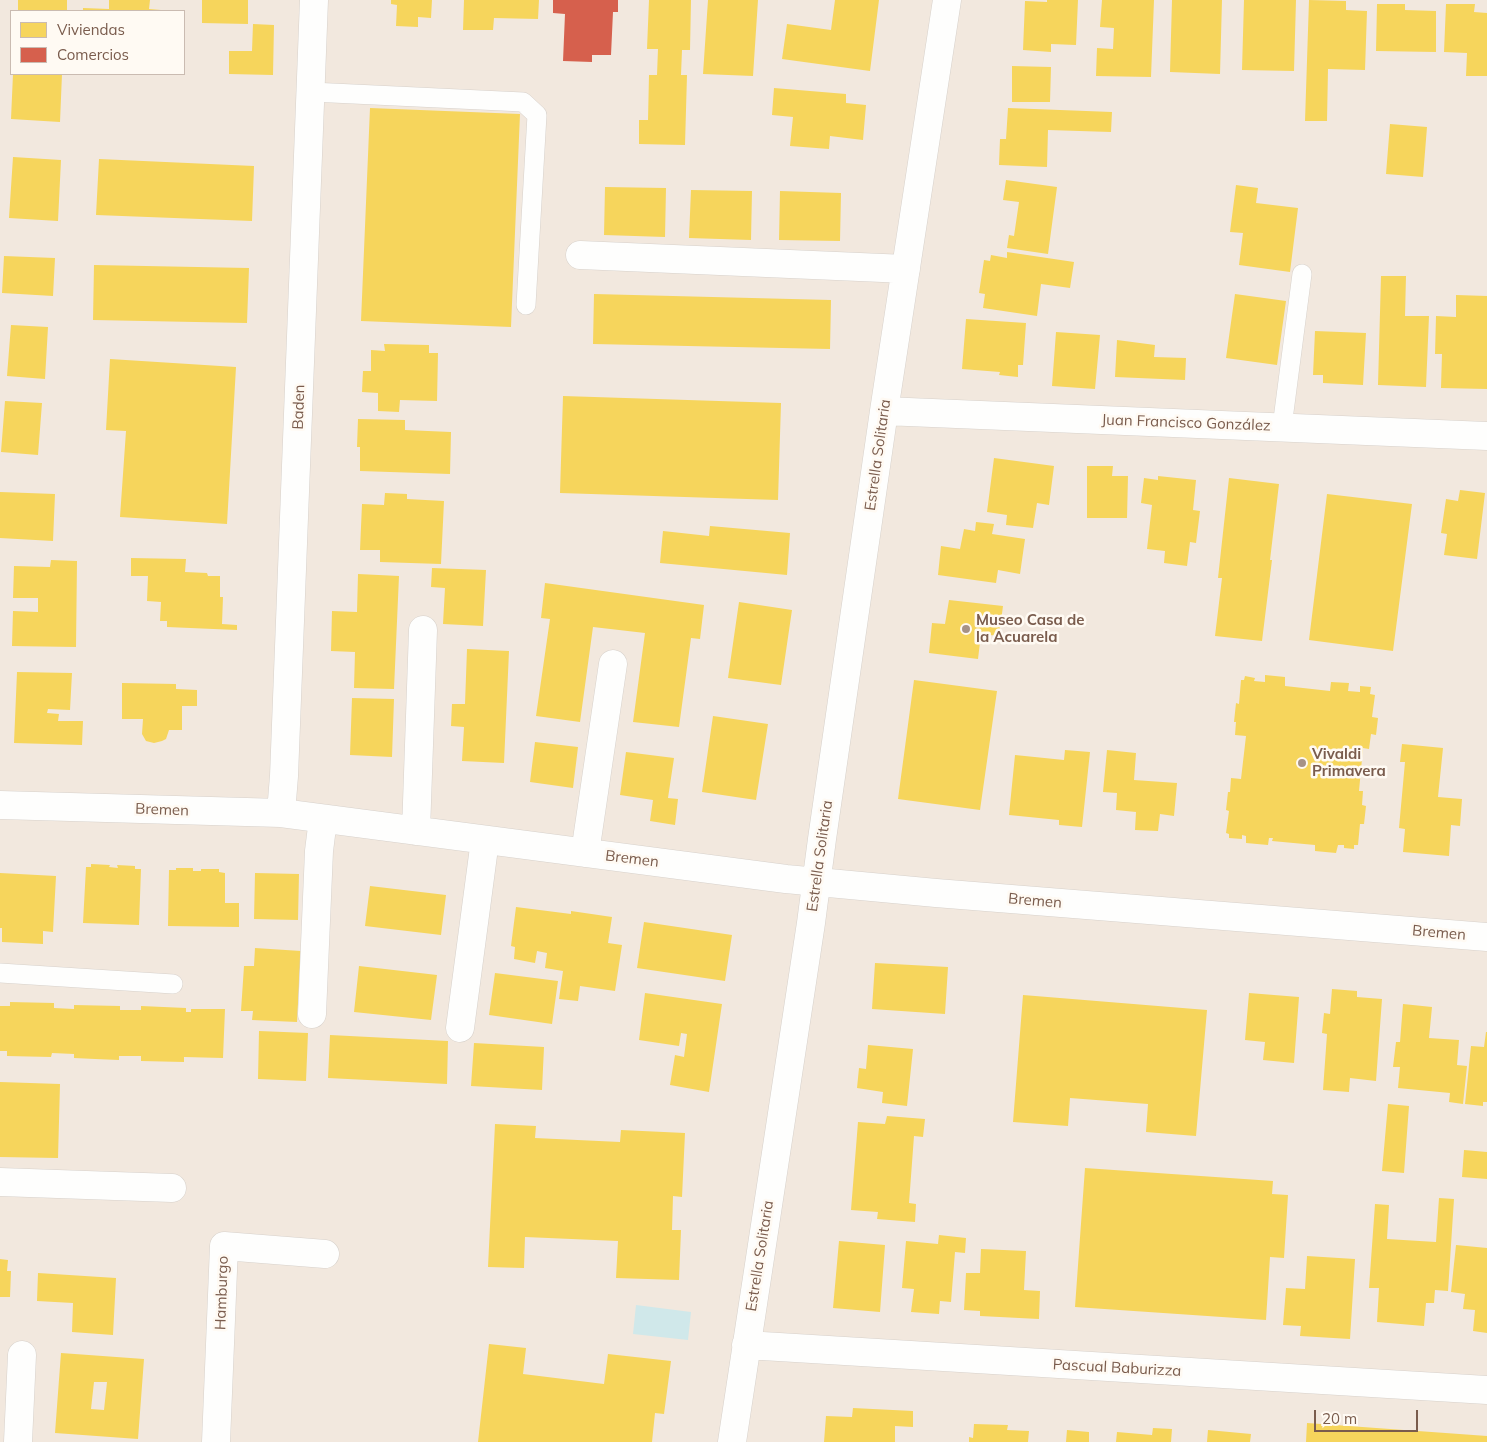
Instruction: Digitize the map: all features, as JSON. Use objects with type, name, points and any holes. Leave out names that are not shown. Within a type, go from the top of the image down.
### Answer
[{"type":"street","name":"Baden","points":[[281,813],[314,0]]},
{"type":"street","name":"Estrella Solitaria","points":[[732,1442],[811,922],[884,411],[947,0]]},
{"type":"street","points":[[580,256],[906,269]]},
{"type":"street","name":"Juan Francisco González","points":[[884,411],[1487,436]]},
{"type":"street","points":[[416,831],[423,630]]},
{"type":"street","name":"Bremen","points":[[585,853],[613,664]]},
{"type":"street","name":"Bremen","points":[[0,805],[281,813],[816,882],[956,895],[1487,937]]},
{"type":"street","points":[[312,1014],[319,852],[323,819]]},
{"type":"street","points":[[460,1028],[485,840]]},
{"type":"street","points":[[0,1182],[172,1188]]},
{"type":"street","name":"Hamburgo","points":[[216,1442],[224,1246],[325,1254]]},
{"type":"street","name":"Pascual Baburizza","points":[[746,1345],[1487,1390]]},
{"type":"street","points":[[18,1442],[22,1355]]},
{"type":"lane","points":[[311,92],[523,102],[530,108],[537,115],[526,305]]},
{"type":"lane","points":[[1282,428],[1302,274]]},
{"type":"lane","points":[[0,973],[173,984]]},
{"type":"shaded area","points":[[0,0],[1487,0],[1487,1442],[0,1442]]},
{"type":"water","points":[[636,1305],[691,1312],[688,1340],[633,1334]]},
{"type":"building: Viviendas","points":[[18,0],[67,0],[67,10],[18,10]]},
{"type":"building: Viviendas","points":[[109,0],[150,0],[149,9],[161,10],[83,10],[83,8],[109,9]]},
{"type":"building: Viviendas","points":[[202,0],[248,0],[248,24],[202,23]]},
{"type":"building: Viviendas","points":[[391,0],[432,0],[431,18],[418,17],[418,27],[396,26],[397,5],[391,4]]},
{"type":"building: Viviendas","points":[[464,0],[539,0],[538,19],[494,18],[493,30],[463,30]]},
{"type":"building: Viviendas","points":[[649,0],[691,0],[690,50],[682,50],[681,75],[687,75],[685,145],[639,144],[639,120],[648,120],[649,75],[657,75],[658,49],[647,49]]},
{"type":"building: Viviendas","points":[[708,0],[758,0],[753,76],[703,74]]},
{"type":"building: Viviendas","points":[[835,0],[879,0],[870,71],[782,59],[787,24],[831,30]]},
{"type":"building: Viviendas","points":[[1047,0],[1078,0],[1076,45],[1051,44],[1051,52],[1023,50],[1025,1],[1047,2]]},
{"type":"building: Viviendas","points":[[1102,0],[1154,0],[1151,77],[1096,76],[1097,48],[1113,49],[1114,28],[1100,27]]},
{"type":"building: Viviendas","points":[[1172,0],[1222,0],[1220,74],[1170,72]]},
{"type":"building: Viviendas","points":[[1244,0],[1296,0],[1294,71],[1242,70]]},
{"type":"building: Viviendas","points":[[1309,0],[1346,1],[1346,10],[1367,11],[1365,70],[1328,69],[1327,121],[1305,121]]},
{"type":"building: Viviendas","points":[[1377,4],[1405,4],[1405,10],[1436,11],[1436,52],[1376,51]]},
{"type":"building: Viviendas","points":[[1446,4],[1475,4],[1474,12],[1487,13],[1487,76],[1466,76],[1467,53],[1444,52]]},
{"type":"building: Viviendas","points":[[253,24],[274,25],[273,75],[229,74],[229,51],[252,51]]},
{"type":"building: Viviendas","points":[[1012,66],[1051,67],[1050,102],[1012,102]]},
{"type":"building: Viviendas","points":[[13,75],[62,75],[60,122],[11,119]]},
{"type":"building: Viviendas","points":[[774,88],[846,94],[846,103],[866,105],[863,140],[830,136],[829,149],[790,146],[793,117],[772,115]]},
{"type":"building: Viviendas","points":[[370,108],[520,114],[511,327],[361,321]]},
{"type":"building: Viviendas","points":[[1008,108],[1112,112],[1111,132],[1048,130],[1047,167],[999,165],[1000,139],[1006,139]]},
{"type":"building: Viviendas","points":[[1390,124],[1427,127],[1423,177],[1386,174]]},
{"type":"building: Viviendas","points":[[13,157],[61,160],[58,221],[9,218]]},
{"type":"building: Viviendas","points":[[99,159],[254,166],[252,221],[96,215]]},
{"type":"building: Viviendas","points":[[1006,180],[1057,187],[1048,254],[1007,248],[1009,235],[1014,236],[1019,202],[1003,200]]},
{"type":"building: Viviendas","points":[[1236,185],[1258,188],[1256,203],[1298,208],[1290,272],[1239,265],[1243,233],[1230,232]]},
{"type":"building: Viviendas","points":[[605,187],[666,188],[665,237],[604,235]]},
{"type":"building: Viviendas","points":[[691,190],[752,191],[751,240],[689,238]]},
{"type":"building: Viviendas","points":[[780,191],[841,193],[840,241],[779,240]]},
{"type":"building: Viviendas","points":[[1007,252],[1074,262],[1070,288],[1041,284],[1037,316],[983,308],[985,294],[979,293],[984,260],[990,261],[991,255],[1007,258]]},
{"type":"building: Viviendas","points":[[4,256],[55,258],[53,296],[2,293]]},
{"type":"building: Viviendas","points":[[94,265],[249,268],[247,323],[93,320]]},
{"type":"building: Viviendas","points":[[1381,276],[1406,276],[1405,316],[1429,316],[1426,387],[1378,385]]},
{"type":"building: Viviendas","points":[[594,294],[831,300],[830,349],[593,344]]},
{"type":"building: Viviendas","points":[[1235,294],[1286,301],[1277,365],[1226,358]]},
{"type":"building: Viviendas","points":[[1456,295],[1487,296],[1487,389],[1441,388],[1442,354],[1435,354],[1436,316],[1456,317]]},
{"type":"building: Viviendas","points":[[966,319],[1026,323],[1023,365],[1018,365],[1018,377],[999,375],[1000,372],[962,369]]},
{"type":"building: Viviendas","points":[[11,325],[48,327],[45,379],[7,376]]},
{"type":"building: Viviendas","points":[[1315,331],[1366,333],[1363,385],[1323,383],[1323,375],[1313,375]]},
{"type":"building: Viviendas","points":[[1056,332],[1100,335],[1095,389],[1052,386]]},
{"type":"building: Viviendas","points":[[1117,340],[1155,345],[1154,357],[1186,358],[1185,380],[1115,377]]},
{"type":"building: Viviendas","points":[[384,344],[429,345],[429,353],[438,353],[437,401],[400,400],[399,412],[378,411],[378,393],[362,392],[363,371],[371,371],[371,350],[385,351]]},
{"type":"building: Viviendas","points":[[110,359],[236,367],[227,524],[120,517],[126,431],[106,430]]},
{"type":"building: Viviendas","points":[[563,396],[781,403],[778,500],[560,493]]},
{"type":"building: Viviendas","points":[[5,401],[42,403],[38,455],[1,452]]},
{"type":"building: Viviendas","points":[[358,419],[405,420],[405,430],[451,432],[450,474],[360,471],[360,447],[357,447]]},
{"type":"building: Viviendas","points":[[994,458],[1054,466],[1049,505],[1037,503],[1033,528],[1006,525],[1007,515],[987,512]]},
{"type":"building: Viviendas","points":[[1087,466],[1113,466],[1112,476],[1128,476],[1127,518],[1087,518]]},
{"type":"building: Viviendas","points":[[1158,476],[1196,480],[1193,510],[1200,511],[1196,543],[1190,542],[1187,566],[1164,563],[1165,551],[1147,549],[1152,505],[1141,503],[1144,478],[1158,480]]},
{"type":"building: Viviendas","points":[[1229,478],[1279,484],[1262,641],[1215,636],[1222,578],[1218,578]]},
{"type":"building: Viviendas","points":[[1460,490],[1485,493],[1477,559],[1444,555],[1447,534],[1441,533],[1446,499],[1458,501]]},
{"type":"building: Viviendas","points":[[0,492],[55,494],[53,541],[0,538]]},
{"type":"building: Viviendas","points":[[385,493],[407,494],[407,499],[444,501],[441,564],[380,562],[380,550],[360,550],[362,504],[384,505]]},
{"type":"building: Viviendas","points":[[1327,494],[1412,504],[1393,651],[1309,640]]},
{"type":"building: Viviendas","points":[[976,522],[994,524],[992,534],[1025,539],[1020,574],[998,570],[996,583],[938,575],[941,546],[960,549],[964,529],[975,531]]},
{"type":"building: Viviendas","points":[[710,526],[790,533],[787,575],[660,563],[663,531],[709,536]]},
{"type":"building: Viviendas","points":[[131,558],[186,559],[185,572],[207,573],[208,576],[220,576],[220,597],[223,597],[222,624],[237,625],[237,630],[167,627],[167,621],[160,621],[161,602],[147,601],[148,576],[131,576]]},
{"type":"building: Viviendas","points":[[51,560],[77,561],[76,647],[12,646],[13,611],[38,612],[38,598],[13,598],[14,566],[50,567]]},
{"type":"building: Viviendas","points":[[432,568],[486,570],[483,626],[443,624],[445,588],[431,587]]},
{"type":"building: Viviendas","points":[[358,574],[399,576],[394,689],[354,688],[355,652],[331,651],[332,611],[357,612]]},
{"type":"building: Viviendas","points":[[545,583],[704,605],[700,639],[691,638],[679,727],[633,722],[645,633],[593,627],[580,722],[536,716],[550,619],[541,618]]},
{"type":"building: Viviendas","name":"Museo Casa de la Acuarela","points":[[949,600],[1003,606],[999,636],[981,634],[978,659],[929,653],[932,623],[945,624]]},
{"type":"building: Viviendas","points":[[739,602],[792,610],[781,685],[728,678]]},
{"type":"building: Viviendas","points":[[467,649],[509,651],[504,763],[462,761],[464,727],[451,726],[452,704],[465,704]]},
{"type":"building: Viviendas","points":[[17,672],[72,673],[70,710],[48,709],[47,713],[59,714],[58,721],[83,721],[82,745],[14,743]]},
{"type":"building: Viviendas","name":"Vivaldi Primavera","points":[[1265,675],[1285,677],[1285,686],[1330,691],[1331,682],[1349,683],[1348,691],[1360,692],[1360,686],[1371,687],[1370,694],[1375,695],[1372,717],[1378,718],[1376,735],[1371,734],[1369,749],[1363,748],[1359,791],[1363,791],[1362,805],[1366,806],[1364,824],[1360,824],[1358,845],[1354,845],[1354,849],[1338,845],[1336,853],[1315,851],[1315,845],[1272,841],[1273,838],[1269,838],[1268,845],[1246,843],[1246,836],[1242,835],[1242,839],[1229,838],[1229,834],[1226,833],[1229,811],[1226,810],[1228,792],[1230,792],[1231,778],[1241,779],[1246,736],[1235,735],[1236,703],[1239,704],[1241,680],[1244,680],[1245,676],[1255,678],[1254,681],[1265,682]]},
{"type":"building: Viviendas","points":[[914,680],[997,691],[980,810],[898,799]]},
{"type":"building: Viviendas","points":[[122,683],[176,684],[176,689],[197,690],[197,706],[182,706],[182,730],[169,730],[166,739],[162,741],[154,743],[146,741],[142,734],[143,719],[122,719]]},
{"type":"building: Viviendas","points":[[352,698],[394,699],[392,757],[350,755]]},
{"type":"building: Viviendas","points":[[713,716],[768,724],[756,800],[702,792]]},
{"type":"building: Viviendas","points":[[535,742],[578,747],[573,788],[530,782]]},
{"type":"building: Viviendas","points":[[1402,744],[1443,748],[1438,797],[1462,799],[1460,826],[1451,825],[1449,856],[1403,852],[1405,829],[1399,828],[1405,762],[1400,762]]},
{"type":"building: Viviendas","points":[[1065,750],[1090,752],[1082,827],[1059,825],[1059,820],[1009,815],[1015,755],[1064,760]]},
{"type":"building: Viviendas","points":[[1107,750],[1136,753],[1134,780],[1177,783],[1174,816],[1160,814],[1158,831],[1135,830],[1136,812],[1116,810],[1117,793],[1103,792]]},
{"type":"building: Viviendas","points":[[626,752],[674,758],[668,798],[678,799],[675,825],[650,821],[653,800],[620,795]]},
{"type":"building: Viviendas","points":[[91,864],[110,865],[109,867],[118,868],[117,865],[135,866],[135,869],[141,869],[139,925],[83,923],[86,867],[91,867]]},
{"type":"building: Viviendas","points":[[176,868],[193,868],[193,871],[219,869],[219,872],[225,873],[225,903],[239,903],[239,927],[168,926],[169,870],[176,870]]},
{"type":"building: Viviendas","points":[[0,873],[56,876],[53,932],[43,931],[43,944],[2,942],[2,928],[0,928]]},
{"type":"building: Viviendas","points":[[255,873],[299,874],[298,920],[254,919]]},
{"type":"building: Viviendas","points":[[370,886],[446,895],[441,935],[365,926]]},
{"type":"building: Viviendas","points":[[516,907],[571,914],[571,911],[612,917],[608,943],[622,945],[615,991],[580,986],[578,1001],[559,999],[563,971],[545,968],[547,953],[537,951],[535,963],[514,959],[515,947],[511,946]]},
{"type":"building: Viviendas","points":[[644,922],[732,935],[725,981],[637,968]]},
{"type":"building: Viviendas","points":[[255,948],[301,951],[297,1022],[252,1020],[253,1011],[241,1011],[244,966],[254,966]]},
{"type":"building: Viviendas","points":[[875,963],[948,967],[945,1014],[872,1009]]},
{"type":"building: Viviendas","points":[[359,966],[437,975],[431,1020],[354,1012]]},
{"type":"building: Viviendas","points":[[495,973],[558,981],[552,1024],[489,1015]]},
{"type":"building: Viviendas","points":[[1332,989],[1357,991],[1357,997],[1382,999],[1376,1081],[1350,1078],[1349,1092],[1323,1090],[1327,1034],[1322,1033],[1324,1013],[1330,1014]]},
{"type":"building: Viviendas","points":[[645,993],[722,1004],[709,1092],[670,1085],[675,1055],[684,1057],[687,1034],[681,1033],[679,1046],[639,1040]]},
{"type":"building: Viviendas","points":[[1249,993],[1299,997],[1294,1063],[1263,1060],[1265,1042],[1245,1040]]},
{"type":"building: Viviendas","points":[[1023,995],[1207,1010],[1196,1136],[1146,1132],[1148,1104],[1070,1098],[1068,1126],[1013,1122]]},
{"type":"building: Viviendas","points":[[10,1002],[54,1003],[54,1008],[74,1009],[74,1005],[120,1006],[120,1010],[141,1010],[141,1006],[186,1008],[186,1012],[191,1012],[191,1009],[225,1009],[223,1058],[184,1057],[184,1062],[141,1061],[141,1056],[119,1056],[119,1060],[74,1058],[74,1054],[52,1053],[51,1057],[7,1056],[7,1051],[0,1051],[0,1006],[10,1006]]},
{"type":"building: Viviendas","points":[[1403,1004],[1432,1007],[1429,1038],[1459,1040],[1457,1065],[1467,1066],[1463,1104],[1449,1102],[1450,1093],[1398,1088],[1400,1067],[1393,1067],[1396,1042],[1400,1042]]},
{"type":"building: Viviendas","points":[[259,1031],[308,1033],[306,1081],[258,1079]]},
{"type":"building: Viviendas","points":[[1486,1032],[1487,1102],[1483,1102],[1483,1106],[1465,1104],[1471,1046],[1484,1047]]},
{"type":"building: Viviendas","points":[[330,1035],[448,1041],[447,1084],[328,1078]]},
{"type":"building: Viviendas","points":[[474,1043],[544,1047],[542,1090],[471,1086]]},
{"type":"building: Viviendas","points":[[868,1045],[913,1049],[907,1106],[882,1103],[883,1092],[857,1088],[859,1068],[866,1069]]},
{"type":"building: Viviendas","points":[[0,1082],[60,1084],[58,1158],[0,1157]]},
{"type":"building: Viviendas","points":[[1388,1104],[1409,1106],[1404,1173],[1382,1171]]},
{"type":"building: Viviendas","points":[[887,1116],[925,1119],[923,1137],[914,1136],[909,1203],[916,1204],[915,1222],[877,1219],[878,1212],[851,1210],[858,1122],[885,1124]]},
{"type":"building: Viviendas","points":[[495,1124],[536,1126],[535,1138],[620,1142],[621,1130],[685,1133],[682,1197],[673,1196],[672,1230],[681,1230],[679,1280],[616,1278],[618,1241],[525,1237],[524,1268],[488,1267]]},
{"type":"building: Viviendas","points":[[1464,1150],[1487,1152],[1487,1179],[1462,1177]]},
{"type":"building: Viviendas","points":[[1085,1168],[1273,1181],[1272,1194],[1288,1195],[1284,1258],[1270,1257],[1266,1320],[1075,1307]]},
{"type":"building: Viviendas","points":[[1439,1198],[1454,1199],[1448,1291],[1435,1290],[1434,1303],[1426,1303],[1424,1326],[1377,1322],[1379,1288],[1369,1288],[1375,1204],[1389,1205],[1387,1239],[1436,1242]]},
{"type":"building: Viviendas","points":[[939,1235],[966,1238],[965,1253],[955,1252],[951,1302],[940,1301],[939,1314],[911,1312],[914,1289],[902,1288],[906,1241],[938,1244]]},
{"type":"building: Viviendas","points":[[839,1241],[885,1245],[880,1312],[833,1308]]},
{"type":"building: Viviendas","points":[[1456,1245],[1487,1248],[1487,1333],[1473,1331],[1475,1310],[1463,1309],[1465,1294],[1451,1292]]},
{"type":"building: Viviendas","points":[[981,1249],[1026,1251],[1024,1290],[1040,1291],[1039,1319],[980,1316],[980,1311],[964,1310],[966,1273],[980,1273]]},
{"type":"building: Viviendas","points":[[1307,1256],[1355,1259],[1350,1339],[1300,1336],[1301,1326],[1283,1325],[1286,1288],[1305,1289]]},
{"type":"building: Viviendas","points":[[0,1259],[8,1260],[7,1271],[11,1271],[10,1297],[0,1297]]},
{"type":"building: Viviendas","points":[[38,1273],[116,1278],[113,1335],[72,1332],[73,1303],[37,1301]]},
{"type":"building: Viviendas","points":[[489,1344],[526,1348],[523,1374],[604,1384],[608,1354],[671,1361],[664,1414],[655,1413],[652,1442],[478,1442]]},
{"type":"building: Viviendas","points":[[61,1353],[144,1359],[138,1439],[55,1433]],"holes":[[[94,1382],[107,1382],[104,1410],[91,1409]]]},
{"type":"building: Viviendas","points":[[853,1408],[913,1411],[913,1427],[895,1426],[895,1442],[824,1442],[826,1416],[852,1417]]},
{"type":"building: Viviendas","points":[[1307,1423],[1487,1436],[1487,1442],[1306,1442]]},
{"type":"building: Viviendas","points":[[974,1424],[1008,1425],[1007,1430],[1029,1431],[1028,1442],[969,1442],[969,1437],[973,1438]]},
{"type":"building: Viviendas","points":[[1153,1428],[1172,1429],[1171,1442],[1116,1442],[1117,1432],[1152,1435]]},
{"type":"building: Viviendas","points":[[1067,1430],[1089,1432],[1089,1442],[1066,1442]]},
{"type":"building: Viviendas","points":[[1208,1430],[1251,1434],[1250,1442],[1207,1442]]},
{"type":"building: Comercios","points":[[553,0],[618,0],[618,12],[613,12],[611,55],[592,55],[592,62],[563,61],[565,14],[553,13]]},
{"type":"place","name":"Museo Casa de la Acuarela","points":[[966,629]]},
{"type":"place","name":"Vivaldi Primavera","points":[[1302,763]]}]
